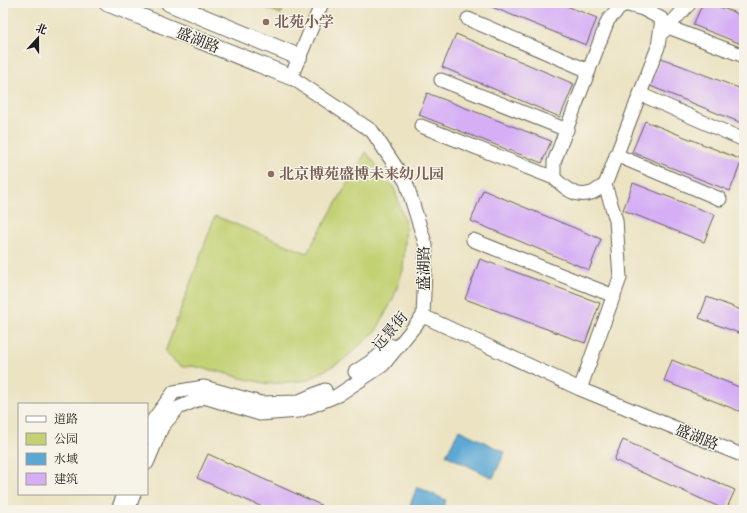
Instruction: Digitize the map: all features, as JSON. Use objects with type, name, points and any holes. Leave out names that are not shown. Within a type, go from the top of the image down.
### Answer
[{"type":"main road","name":"盛湖路","points":[[107,3],[291,77]]},
{"type":"main road","name":"盛湖路","points":[[169,3],[299,57]]},
{"type":"street","points":[[291,77],[322,3]]},
{"type":"street","points":[[659,37],[690,3]]},
{"type":"street","points":[[421,126],[554,178],[564,187],[579,195],[591,194],[605,185],[658,47],[662,19],[643,9],[624,4],[615,7],[608,20],[554,162],[554,178]]},
{"type":"street","points":[[468,18],[589,71]]},
{"type":"street","points":[[668,27],[744,56]]},
{"type":"street","name":"盛湖路","points":[[291,77],[372,131],[406,182],[426,246],[423,316],[580,389],[744,456]]},
{"type":"street","points":[[441,80],[567,130]]},
{"type":"street","points":[[640,94],[744,140]]},
{"type":"street","points":[[616,155],[720,199]]},
{"type":"street","points":[[580,389],[620,278],[616,220],[605,185]]},
{"type":"street","points":[[473,240],[614,296]]},
{"type":"street","name":"远景街","points":[[148,434],[153,420],[174,392],[204,387],[261,403],[297,402],[335,386],[376,358],[423,316]]},
{"type":"street","name":"远景街","points":[[148,461],[162,426],[178,408],[204,397],[260,414],[298,411],[338,394],[383,365],[423,316]]},
{"type":"street","points":[[118,510],[124,495]]},
{"type":"street","points":[[128,510],[134,495]]},
{"type":"green space","points":[[254,3],[285,3],[281,14]]},
{"type":"green space","points":[[366,152],[394,188],[406,226],[403,270],[393,299],[376,331],[343,360],[308,380],[269,384],[192,366],[183,367],[175,362],[165,352],[215,216],[307,253]]},
{"type":"water","points":[[459,430],[505,452],[493,478],[446,455]]},
{"type":"water","points":[[417,487],[446,500],[442,510],[408,510]]},
{"type":"building","points":[[482,3],[559,3],[597,18],[586,45]]},
{"type":"building","points":[[703,3],[709,3],[744,16],[744,45],[693,25]]},
{"type":"building","points":[[456,34],[574,84],[560,117],[442,67]]},
{"type":"building","points":[[661,58],[744,90],[744,124],[650,86]]},
{"type":"building","points":[[427,93],[551,141],[542,163],[419,115]]},
{"type":"building","points":[[645,121],[742,160],[730,191],[632,152]]},
{"type":"building","points":[[633,183],[715,215],[704,242],[623,210]]},
{"type":"building","points":[[483,190],[601,239],[589,270],[471,221]]},
{"type":"building","points":[[480,259],[600,303],[585,343],[465,299]]},
{"type":"building","points":[[707,297],[744,311],[744,335],[699,318]]},
{"type":"building","points":[[672,360],[744,389],[744,413],[664,381]]},
{"type":"building","points":[[623,440],[735,490],[726,510],[614,460]]},
{"type":"building","points":[[208,454],[321,505],[319,510],[269,510],[197,478]]},
{"type":"place","name":"北苑小学","points":[[266,22]]},
{"type":"place","name":"北京博苑盛博未来幼儿园","points":[[271,174]]}]
